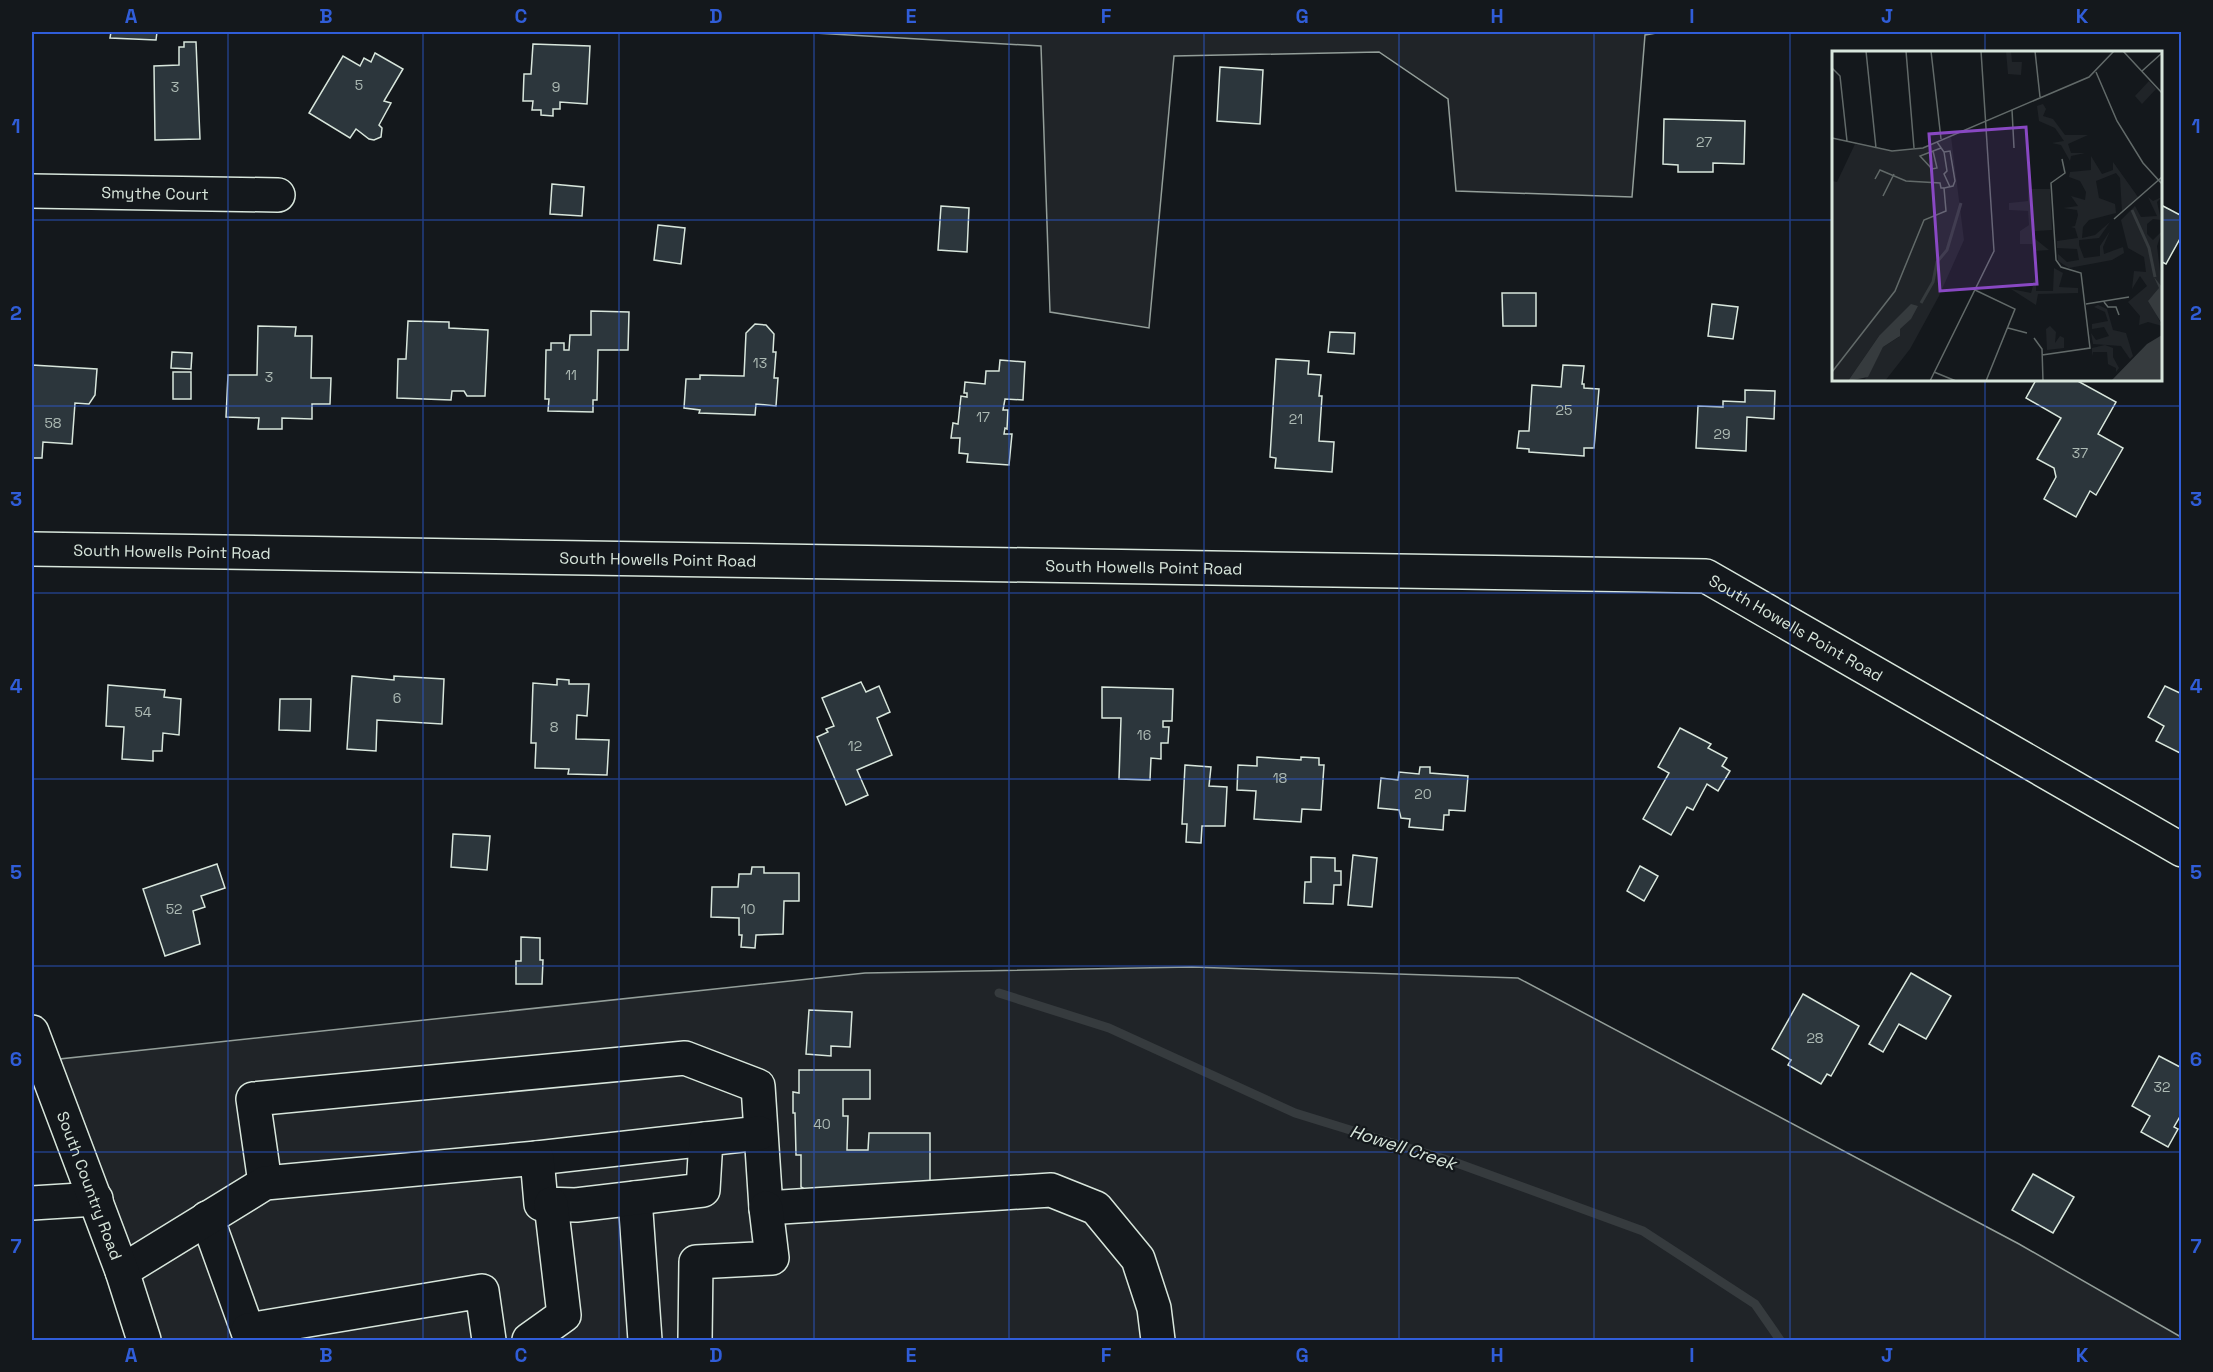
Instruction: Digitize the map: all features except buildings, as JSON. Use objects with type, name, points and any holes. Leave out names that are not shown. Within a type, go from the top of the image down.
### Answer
[{"type":"street","name":"Smythe Court","points":[[32,191],[278,195]]},
{"type":"street","name":"South Howells Point Road","points":[[32,549],[1706,576],[2181,850]]},
{"type":"street","name":"South Country Road","points":[[32,1032],[122,1271],[144,1341]]},
{"type":"street","points":[[265,1183],[254,1099],[685,1058],[758,1086],[766,1208],[772,1258],[696,1262],[695,1341]]},
{"type":"street","points":[[122,1271],[265,1183],[537,1158],[760,1134]]},
{"type":"street","points":[[537,1158],[542,1203],[576,1205],[703,1190],[706,1139]]},
{"type":"street","points":[[766,1208],[1051,1190],[1096,1208],[1138,1259],[1154,1308],[1158,1341]]},
{"type":"street","points":[[635,1198],[645,1341]]},
{"type":"street","points":[[32,1203],[96,1200]]},
{"type":"street","points":[[529,1341],[564,1315],[551,1204]]},
{"type":"street","points":[[207,1218],[250,1335],[482,1291],[489,1341]]},
{"type":"shaded area","points":[[797,32],[1662,32],[1645,35],[1632,197],[1456,191],[1448,99],[1379,52],[1174,56],[1149,328],[1050,312],[1041,46]]},
{"type":"shaded area","points":[[1192,967],[1518,978],[2019,1244],[2181,1337],[2181,1340],[128,1340],[41,1061],[865,973]]},
{"type":"waterway","name":"Howell Creek","points":[[999,993],[1109,1028],[1295,1113],[1454,1162],[1643,1231],[1755,1304],[1780,1340]]}]
